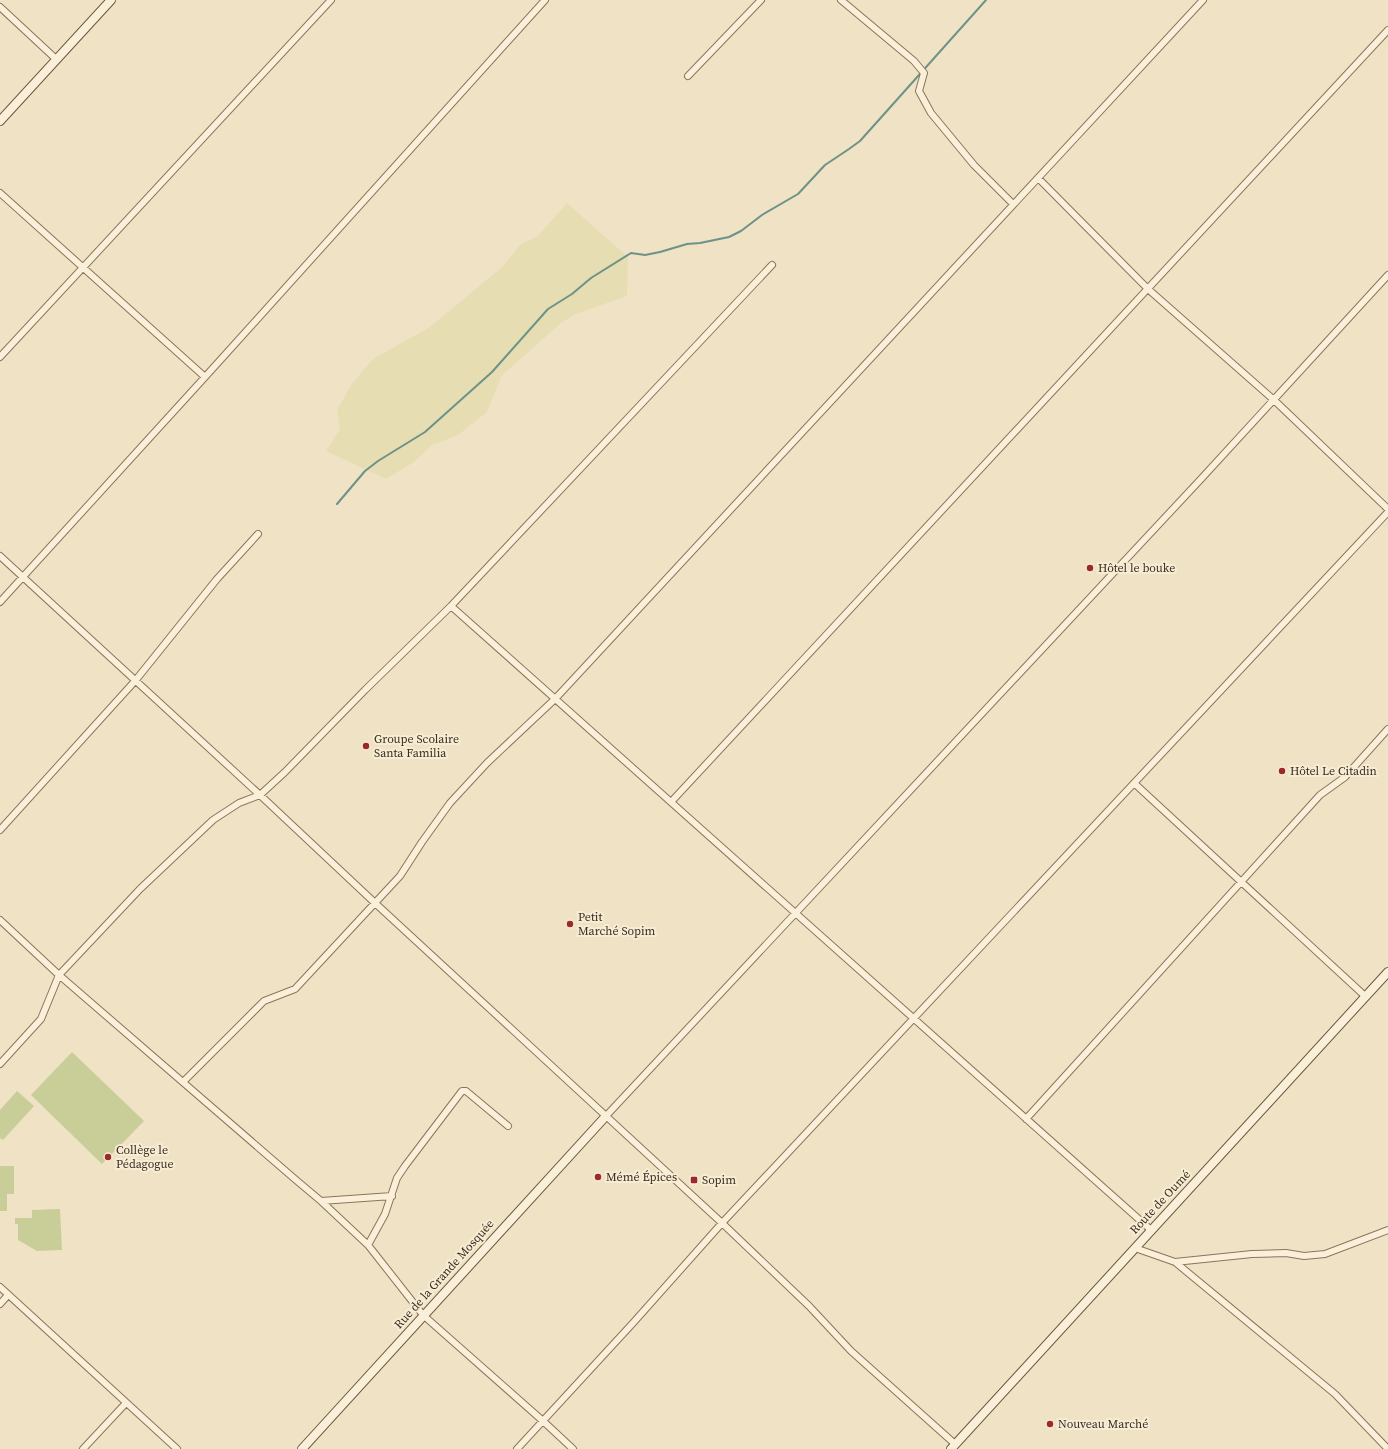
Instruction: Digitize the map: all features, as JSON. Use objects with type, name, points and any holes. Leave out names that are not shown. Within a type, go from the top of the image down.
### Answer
[{"type":"street","points":[[0,121],[111,0]]},
{"type":"street","points":[[0,357],[331,0]]},
{"type":"street","points":[[0,602],[546,0]]},
{"type":"street","points":[[688,76],[761,0]]},
{"type":"street","points":[[842,0],[914,61],[924,73],[920,91],[931,113],[974,165],[1013,204]]},
{"type":"street","points":[[183,1082],[264,1001],[294,989],[400,876],[450,803],[487,763],[555,699],[1203,0]]},
{"type":"street","points":[[0,8],[56,59]]},
{"type":"street","points":[[671,802],[1388,30]]},
{"type":"street","points":[[1038,178],[1148,289],[1274,400],[1388,509]]},
{"type":"street","points":[[0,193],[205,377]]},
{"type":"street","points":[[0,1064],[41,1019],[59,975],[140,889],[213,820],[239,803],[260,795],[285,772],[365,690],[451,606],[772,265]]},
{"type":"street","points":[[606,1116],[1274,400],[1388,275]]},
{"type":"street","points":[[517,1449],[633,1323],[722,1223],[1388,512]]},
{"type":"street","points":[[0,830],[135,681],[217,579],[258,534]]},
{"type":"street","points":[[0,556],[22,578],[260,795],[722,1223],[809,1306],[851,1351],[953,1446]]},
{"type":"street","points":[[451,606],[1151,1230]]},
{"type":"street","points":[[1026,1119],[1320,794],[1344,777],[1388,729]]},
{"type":"street","points":[[1134,783],[1365,996]]},
{"type":"street","points":[[0,920],[59,975],[321,1201],[368,1245],[423,1315],[573,1449]]},
{"type":"street","name":"Route de Oumé","points":[[953,1446],[1388,972]]},
{"type":"street","points":[[368,1245],[384,1214],[404,1166],[462,1091],[466,1091],[508,1126]]},
{"type":"street","name":"Rue de la Grande Mosquée","points":[[302,1449],[606,1116]]},
{"type":"street","points":[[321,1201],[392,1196]]},
{"type":"street","points":[[1175,1262],[1286,1252],[1304,1256],[1325,1254],[1388,1230]]},
{"type":"street","points":[[1135,1248],[1175,1262],[1335,1394],[1388,1449]]},
{"type":"street","points":[[0,1287],[178,1449]]},
{"type":"street","points":[[0,1304],[8,1295]]},
{"type":"street","points":[[83,1449],[126,1403]]},
{"type":"shaded area","points":[[567,203],[628,257],[627,296],[576,314],[561,323],[502,375],[487,412],[458,435],[432,445],[414,462],[386,479],[326,451],[340,429],[337,410],[352,384],[373,359],[430,327],[501,268],[521,244],[538,236]]},
{"type":"green space","points":[[72,1052],[144,1121],[102,1164],[31,1095]]},
{"type":"green space","points":[[17,1091],[34,1106],[3,1140],[0,1138],[0,1110]]},
{"type":"green space","points":[[0,1166],[14,1166],[14,1194],[7,1194],[7,1211],[0,1211]]},
{"type":"green space","points":[[60,1209],[62,1250],[37,1251],[18,1240],[18,1224],[15,1224],[15,1218],[32,1218],[32,1210]]},
{"type":"waterway","points":[[337,504],[365,471],[378,461],[425,432],[492,372],[548,309],[572,294],[591,278],[631,253],[645,255],[687,244],[729,237],[741,231],[762,215],[798,194],[825,165],[860,141],[986,0]]},
{"type":"place","name":"Hôtel le bouke","points":[[1090,568]]},
{"type":"place","name":"Groupe Scolaire Santa Familia","points":[[366,746]]},
{"type":"place","name":"Hôtel Le Citadin","points":[[1282,771]]},
{"type":"place","name":"Petit Marché Sopim","points":[[570,924]]},
{"type":"place","name":"Collège le Pédagogue","points":[[108,1157]]},
{"type":"place","name":"Mémé Épices","points":[[598,1177]]},
{"type":"place","name":"Sopim","points":[[694,1180]]},
{"type":"place","name":"Nouveau Marché","points":[[1050,1424]]}]
